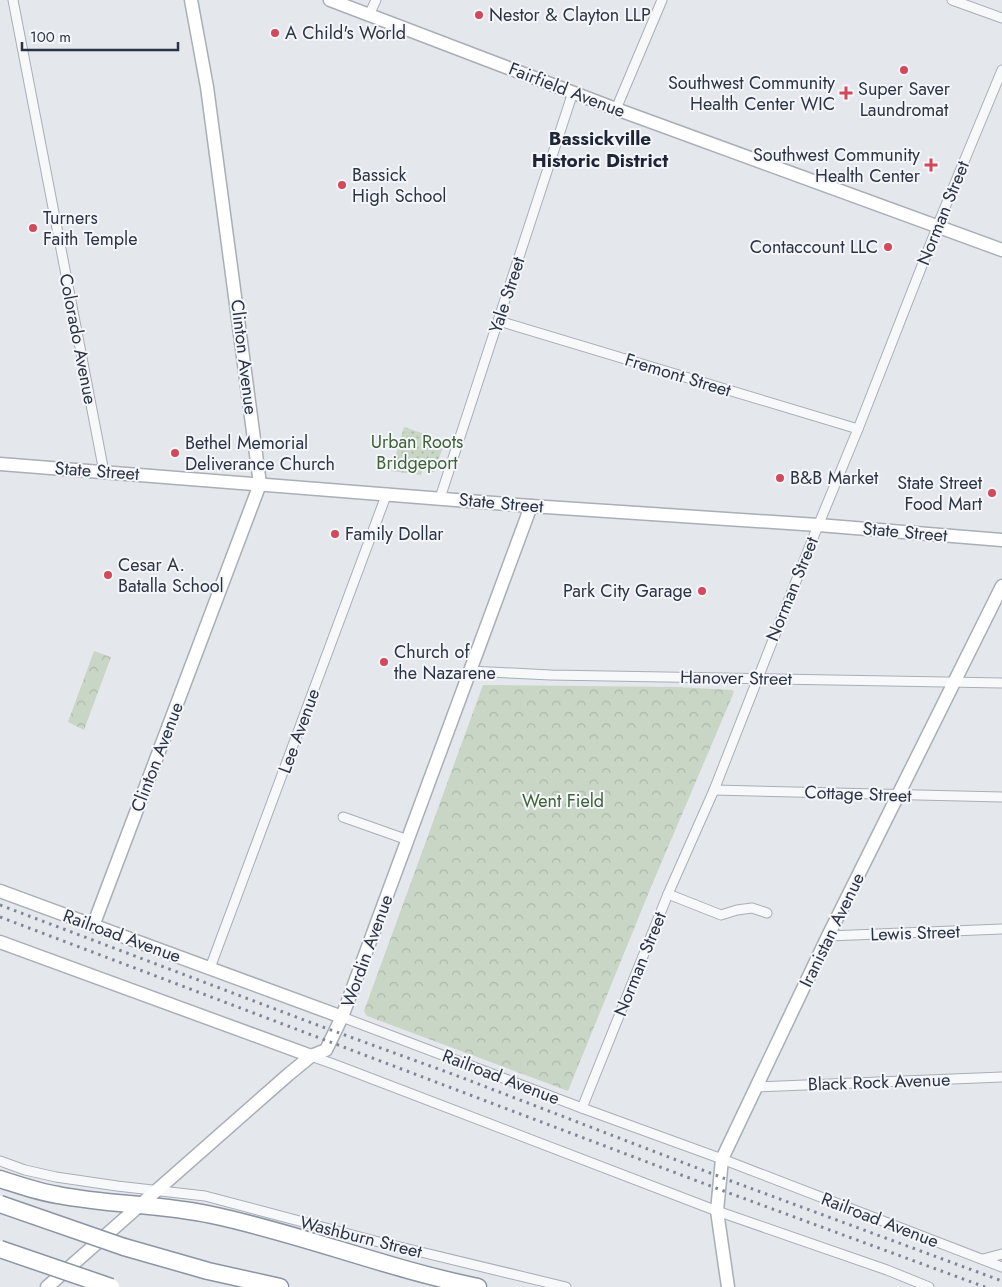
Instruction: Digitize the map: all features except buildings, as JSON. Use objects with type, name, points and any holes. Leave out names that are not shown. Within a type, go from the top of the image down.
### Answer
[{"type":"highway","points":[[0,1178],[58,1195],[190,1210],[292,1235],[423,1274],[478,1287]]},
{"type":"highway","points":[[0,1204],[78,1233],[136,1251],[208,1271],[280,1287]]},
{"type":"highway","points":[[0,1249],[111,1287]]},
{"type":"street","name":"Colorado Avenue","points":[[13,0],[104,472]]},
{"type":"street","name":"Clinton Avenue","points":[[93,926],[260,484],[207,87],[191,0]]},
{"type":"street","name":"Fairfield Avenue","points":[[330,0],[616,109],[1002,250]]},
{"type":"street","points":[[369,15],[376,0]]},
{"type":"street","points":[[616,109],[662,0]]},
{"type":"street","points":[[952,0],[1002,18]]},
{"type":"street","name":"Norman Street","points":[[582,1108],[668,894],[714,790],[818,524],[1002,70]]},
{"type":"street","name":"Yale Street","points":[[440,498],[573,92]]},
{"type":"street","name":"Fremont Street","points":[[499,321],[858,429]]},
{"type":"street","name":"State Street","points":[[0,464],[532,506],[818,524],[1002,540]]},
{"type":"street","name":"Lee Avenue","points":[[210,968],[387,494]]},
{"type":"street","name":"Wordin Avenue","points":[[47,1287],[310,1056],[326,1050],[342,1017],[532,506]]},
{"type":"street","name":"Iranistan Avenue","points":[[728,1287],[717,1211],[722,1159],[828,936],[1002,586]]},
{"type":"street","name":"Hanover Street","points":[[470,671],[551,675],[1002,683]]},
{"type":"street","name":"Cottage Street","points":[[714,790],[1002,797]]},
{"type":"street","points":[[343,816],[408,840]]},
{"type":"street","name":"Railroad Avenue","points":[[0,891],[722,1159],[1002,1267]]},
{"type":"street","points":[[668,894],[721,915],[752,908],[767,913]]},
{"type":"street","name":"Lewis Street","points":[[828,936],[1002,929]]},
{"type":"street","points":[[0,942],[336,1065],[717,1211],[929,1287]]},
{"type":"street","name":"Black Rock Avenue","points":[[755,1087],[1002,1077]]},
{"type":"street","name":"Washburn Street","points":[[0,1161],[25,1170],[56,1177],[205,1196],[375,1241],[566,1287]]},
{"type":"street","points":[[982,1259],[1002,1254]]},
{"type":"green space","name":"Urban Roots Bridgeport","points":[[404,427],[445,441],[434,472],[422,470],[421,475],[391,471]]},
{"type":"green space","points":[[94,651],[111,657],[84,730],[68,722]]},
{"type":"green space","name":"Went Field","points":[[483,685],[677,687],[732,690],[734,692],[651,887],[568,1091],[367,1016],[364,1011]]},
{"type":"railway","points":[[0,905],[455,1075],[731,1181],[1002,1281]]},
{"type":"railway","points":[[0,917],[729,1193],[985,1287]]},
{"type":"place","name":"Nestor & Clayton LLP","points":[[479,15]]},
{"type":"place","name":"A Child's World","points":[[275,33]]},
{"type":"place","name":"Super Saver Laundromat","points":[[904,70]]},
{"type":"place","name":"Southwest Community Health Center WIC","points":[[846,93]]},
{"type":"place","name":"Southwest Community Health Center","points":[[931,165]]},
{"type":"place","name":"Bassick High School","points":[[342,185]]},
{"type":"place","name":"Turners Faith Temple","points":[[33,228]]},
{"type":"place","name":"Contaccount LLC","points":[[888,247]]},
{"type":"place","name":"Bethel Memorial Deliverance Church","points":[[175,453]]},
{"type":"place","name":"B&B Market","points":[[780,478]]},
{"type":"place","name":"State Street Food Mart","points":[[992,493]]},
{"type":"place","name":"Family Dollar","points":[[335,534]]},
{"type":"place","name":"Cesar A. Batalla School","points":[[108,575]]},
{"type":"place","name":"Park City Garage","points":[[702,591]]},
{"type":"place","name":"Church of the Nazarene","points":[[384,662]]},
{"type":"district","name":"Bassickville Historic District","points":[[600,149]]}]
